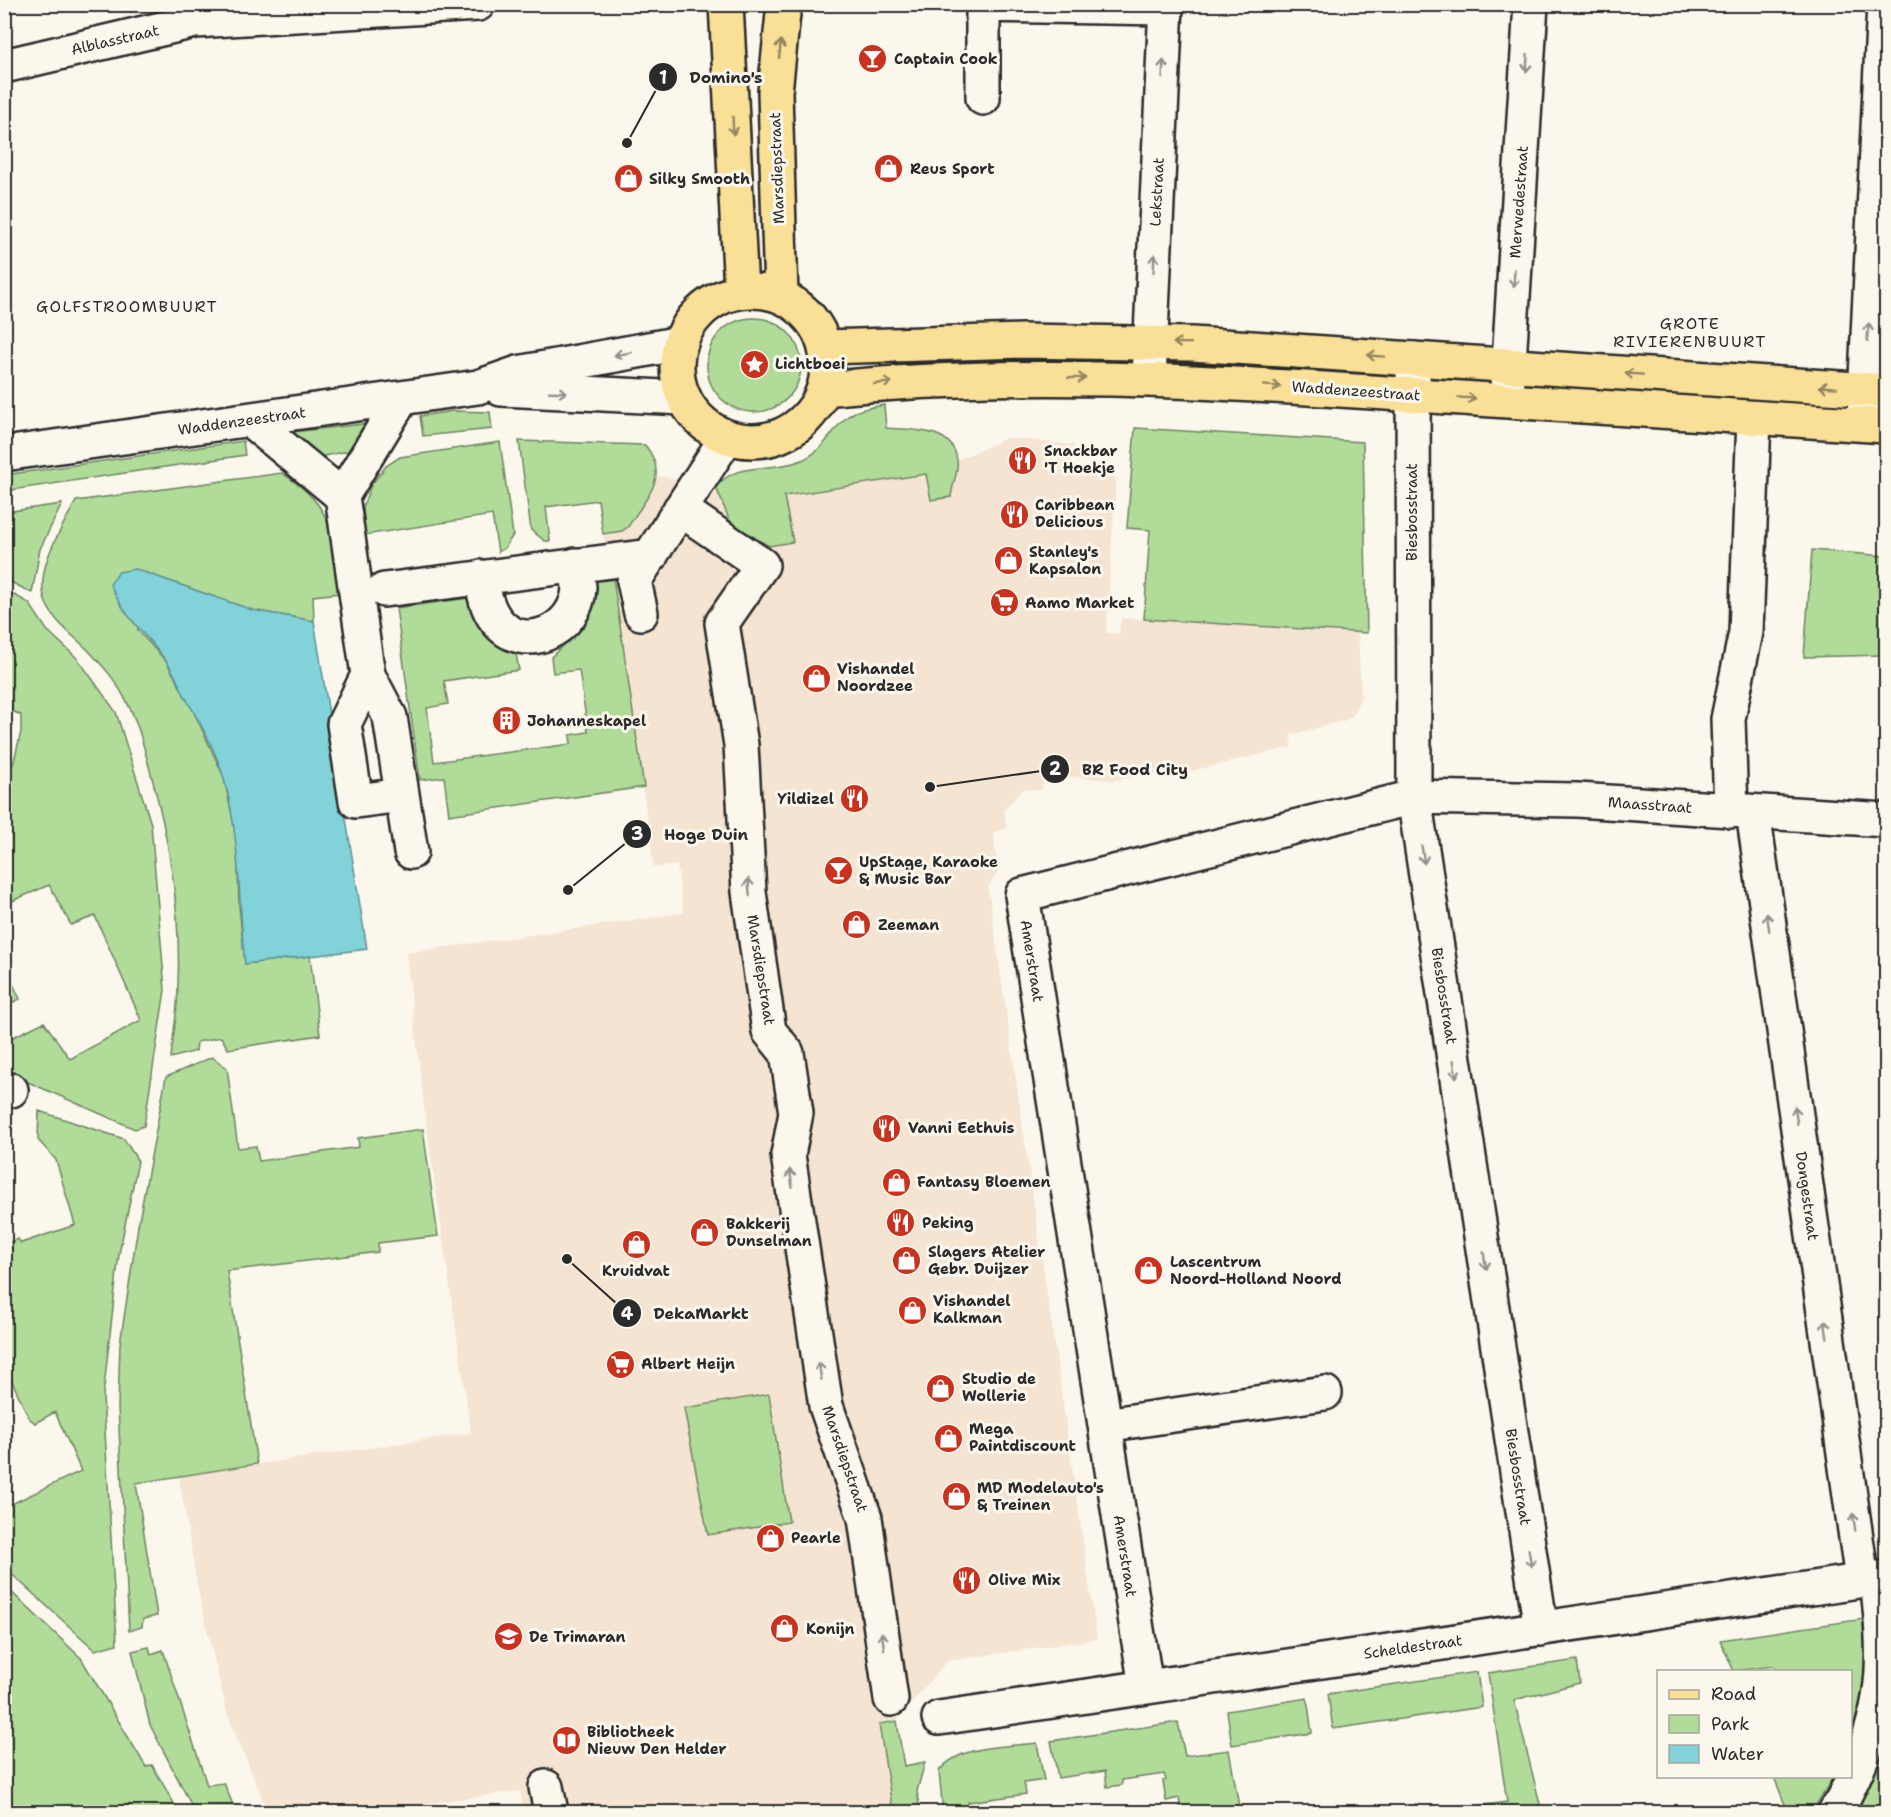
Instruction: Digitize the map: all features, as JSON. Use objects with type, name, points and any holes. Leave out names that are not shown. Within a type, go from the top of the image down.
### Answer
[{"type":"main road","points":[[726,4],[741,291]]},
{"type":"main road","name":"Marsdiepstraat","points":[[781,296],[775,92],[784,4]]},
{"type":"main road","points":[[741,291],[761,291],[781,296],[799,306],[819,330],[825,346],[828,371],[824,389],[811,414],[789,432],[754,441],[727,437],[703,423],[684,398],[677,368],[681,343],[693,319],[705,307],[741,291]]},
{"type":"main road","points":[[825,346],[1022,341],[1150,343],[1876,391]]},
{"type":"main road","name":"Waddenzeestraat","points":[[824,389],[899,381],[1018,376],[1149,379],[1507,399],[1875,425]]},
{"type":"street","name":"Alblasstraat","points":[[4,66],[195,21],[478,4]]},
{"type":"street","name":"Merwedestraat","points":[[1507,399],[1531,4]]},
{"type":"street","points":[[1875,425],[1884,4]]},
{"type":"street","points":[[983,98],[983,5],[1166,6]]},
{"type":"street","name":"Lekstraat","points":[[1149,379],[1166,6]]},
{"type":"street","name":"Waddenzeestraat","points":[[4,454],[478,387],[518,373],[681,343]]},
{"type":"street","name":"Biesbosstraat","points":[[1413,359],[1414,797],[1541,1629]]},
{"type":"street","name":"Waddenzeestraat","points":[[478,387],[684,398]]},
{"type":"street","points":[[402,398],[342,496],[368,675],[390,717],[411,852]]},
{"type":"street","name":"Dongestraat","points":[[1754,418],[1746,632],[1728,719],[1742,812],[1875,1579],[1884,1672],[1879,1706],[1871,1736],[1852,1776]]},
{"type":"street","points":[[250,420],[342,496]]},
{"type":"street","points":[[641,612],[634,581],[727,437]]},
{"type":"street","name":"Marsdiepstraat","points":[[680,509],[762,565],[722,623],[741,746],[749,892],[769,1031],[787,1053],[796,1113],[788,1155],[826,1407],[865,1518],[891,1699]]},
{"type":"street","points":[[384,590],[651,556]]},
{"type":"street","points":[[481,577],[487,605],[496,621],[512,634],[535,638],[560,628],[573,608],[579,589],[575,565]]},
{"type":"street","points":[[368,675],[344,724],[356,801],[402,795]]},
{"type":"street","name":"Maasstraat","points":[[1414,797],[1577,800],[1887,820]]},
{"type":"street","name":"Amerstraat","points":[[1146,1687],[1022,895],[1414,797]]},
{"type":"street","points":[[1105,1425],[1325,1393]]},
{"type":"street","name":"Scheldestraat","points":[[939,1718],[1875,1579]]},
{"type":"street","name":"Dongestraat","points":[[1835,1812],[1851,1778]]},
{"type":"shaded area","points":[[1006,438],[1073,445],[1071,475],[1116,477],[1106,633],[1119,634],[1121,618],[1358,633],[1361,696],[1354,714],[1346,720],[1290,735],[1292,747],[1187,772],[1112,780],[1043,775],[1042,790],[1023,789],[1004,810],[1007,829],[993,832],[998,872],[988,887],[1097,1639],[947,1661],[897,1720],[879,1724],[893,1812],[523,1812],[521,1791],[361,1812],[268,1812],[227,1713],[198,1590],[179,1476],[471,1433],[426,1122],[406,953],[684,913],[677,865],[654,868],[613,578],[603,534],[622,531],[628,527],[658,476],[716,487],[927,474]]},
{"type":"green space","points":[[754,318],[772,322],[787,332],[797,347],[801,365],[797,383],[787,398],[772,408],[754,412],[736,408],[721,398],[711,383],[707,365],[711,347],[721,332],[736,322]]},
{"type":"green space","points":[[884,405],[886,428],[929,432],[948,441],[954,449],[957,465],[951,497],[931,500],[926,474],[784,496],[793,542],[769,546],[731,524],[716,487],[725,479],[745,470],[791,464],[802,460],[818,450],[840,423],[853,413]]},
{"type":"green space","points":[[453,411],[490,412],[492,429],[423,436],[420,416]]},
{"type":"green space","points":[[373,423],[358,449],[309,459],[283,433]]},
{"type":"green space","points":[[1135,428],[1363,442],[1367,633],[1144,619],[1150,530],[1127,528]]},
{"type":"green space","points":[[243,441],[245,455],[5,491],[5,475]]},
{"type":"green space","points":[[519,441],[645,445],[656,467],[653,487],[628,527],[622,531],[603,534],[598,500],[546,507],[550,541],[545,541],[531,530]]},
{"type":"green space","points":[[500,442],[513,535],[505,548],[498,552],[492,515],[365,535],[363,506],[371,485],[386,466],[400,457]]},
{"type":"green space","points":[[282,473],[313,498],[329,524],[336,555],[340,593],[313,596],[314,621],[252,610],[135,569],[138,631],[166,661],[194,712],[224,777],[237,840],[239,906],[245,964],[310,956],[320,1035],[228,1049],[221,1037],[197,1042],[196,1051],[171,1058],[178,994],[176,905],[164,826],[146,754],[133,715],[117,684],[88,650],[59,623],[50,610],[43,590],[43,577],[57,536],[76,501]]},
{"type":"green space","points":[[62,504],[40,549],[32,593],[5,579],[5,512]]},
{"type":"green space","points":[[1812,550],[1886,556],[1886,655],[1804,657]]},
{"type":"green space","points":[[613,578],[644,787],[449,815],[444,777],[420,780],[396,608],[476,597],[488,631],[499,643],[516,653],[519,670],[444,681],[448,704],[427,708],[434,762],[571,744],[570,735],[588,732],[579,670],[553,673],[551,657],[586,624],[594,605],[590,582]]},
{"type":"green space","points":[[5,590],[29,603],[47,630],[78,659],[116,712],[151,824],[165,990],[144,1126],[135,1129],[5,1072],[5,1041],[44,1022],[70,1059],[141,1020],[95,916],[71,925],[49,885],[5,904],[4,768],[13,765],[21,732],[21,715],[5,708]]},
{"type":"green space","points":[[12,982],[20,999],[5,1006],[5,985]]},
{"type":"green space","points":[[212,1057],[227,1068],[238,1148],[256,1146],[259,1161],[359,1147],[358,1138],[423,1129],[438,1236],[378,1243],[378,1252],[227,1271],[257,1464],[136,1483],[157,1616],[143,1619],[142,1627],[129,1631],[118,1407],[120,1344],[138,1226],[166,1077]]},
{"type":"green space","points":[[39,1111],[124,1139],[138,1161],[119,1254],[103,1396],[117,1644],[95,1650],[5,1568],[5,1507],[81,1471],[55,1412],[35,1423],[29,1418],[5,1366],[5,1244],[18,1239],[21,1243],[75,1225],[56,1160],[38,1140]]},
{"type":"green space","points":[[769,1394],[789,1522],[708,1535],[684,1408]]},
{"type":"green space","points":[[5,1586],[81,1658],[146,1767],[152,1765],[179,1812],[5,1812]]},
{"type":"green space","points":[[1864,1619],[1867,1648],[1865,1677],[1852,1730],[1852,1670],[1776,1670],[1774,1666],[1734,1670],[1720,1640]]},
{"type":"green space","points":[[149,1647],[151,1654],[163,1650],[207,1785],[224,1783],[236,1812],[195,1812],[150,1725],[132,1651]]},
{"type":"green space","points":[[1577,1660],[1580,1683],[1514,1700],[1542,1812],[1432,1812],[1507,1802],[1488,1673]]},
{"type":"green space","points":[[1477,1672],[1482,1707],[1333,1729],[1328,1694]]},
{"type":"green space","points":[[1307,1698],[1312,1733],[1232,1745],[1227,1711]]},
{"type":"green space","points":[[897,1721],[904,1766],[925,1762],[917,1791],[920,1812],[893,1812],[879,1724]]},
{"type":"green space","points":[[1178,1722],[1185,1756],[1229,1750],[1240,1812],[1181,1812],[1179,1798],[1166,1801],[1164,1774],[1122,1780],[1122,1785],[1107,1787],[1105,1771],[1058,1778],[1051,1741]]},
{"type":"green space","points":[[1037,1743],[1044,1780],[1024,1783],[1026,1794],[968,1802],[969,1812],[943,1812],[939,1771],[948,1762],[971,1751],[984,1748]]},
{"type":"green space","points":[[1886,1747],[1886,1812],[1855,1812]]},
{"type":"green space","points":[[1774,1778],[1832,1778],[1812,1812],[1788,1812]]},
{"type":"water","points":[[135,569],[252,610],[314,621],[367,949],[245,964],[236,848],[221,768],[171,668],[128,615],[110,584],[119,572]]},
{"type":"place","name":"Captain Cook","points":[[873,59]]},
{"type":"place","name":"Domino's","points":[[627,143]]},
{"type":"place","name":"Reus Sport","points":[[889,169]]},
{"type":"place","name":"Silky Smooth","points":[[628,179]]},
{"type":"place","name":"Lichtboei","points":[[754,364]]},
{"type":"place","name":"Snackbar 'T Hoekje","points":[[1023,460]]},
{"type":"place","name":"Caribbean Delicious","points":[[1014,514]]},
{"type":"place","name":"Stanley's Kapsalon","points":[[1008,561]]},
{"type":"place","name":"Aamo Market","points":[[1004,603]]},
{"type":"place","name":"Vishandel Noordzee","points":[[816,678]]},
{"type":"place","name":"Johanneskapel","points":[[506,721]]},
{"type":"place","name":"BR Food City","points":[[930,787]]},
{"type":"place","name":"Yildizel","points":[[855,799]]},
{"type":"place","name":"UpStage, Karaoke & Music Bar","points":[[838,871]]},
{"type":"place","name":"Hoge Duin","points":[[568,890]]},
{"type":"place","name":"Zeeman","points":[[857,925]]},
{"type":"place","name":"Vanni Eethuis","points":[[887,1128]]},
{"type":"place","name":"Fantasy Bloemen","points":[[896,1182]]},
{"type":"place","name":"Peking","points":[[901,1223]]},
{"type":"place","name":"Bakkerij Dunselman","points":[[705,1233]]},
{"type":"place","name":"Kruidvat","points":[[636,1244]]},
{"type":"place","name":"DekaMarkt","points":[[567,1259]]},
{"type":"place","name":"Slagers Atelier Gebr. Duijzer","points":[[907,1261]]},
{"type":"place","name":"Lascentrum Noord-Holland Noord","points":[[1149,1271]]},
{"type":"place","name":"Vishandel Kalkman","points":[[912,1310]]},
{"type":"place","name":"Albert Heijn","points":[[620,1364]]},
{"type":"place","name":"Studio de Wollerie","points":[[941,1388]]},
{"type":"place","name":"Mega Paintdiscount","points":[[948,1438]]},
{"type":"place","name":"MD Modelauto's & Treinen","points":[[956,1497]]},
{"type":"place","name":"Pearle","points":[[770,1538]]},
{"type":"place","name":"Olive Mix","points":[[967,1580]]},
{"type":"place","name":"Konijn","points":[[785,1629]]},
{"type":"place","name":"De Trimaran","points":[[508,1637]]},
{"type":"place","name":"Bibliotheek Nieuw Den Helder","points":[[566,1741]]},
{"type":"district","name":"GOLFSTROOMBUURT","points":[[127,306]]},
{"type":"district","name":"GROTE RIVIERENBUURT","points":[[1690,332]]}]
